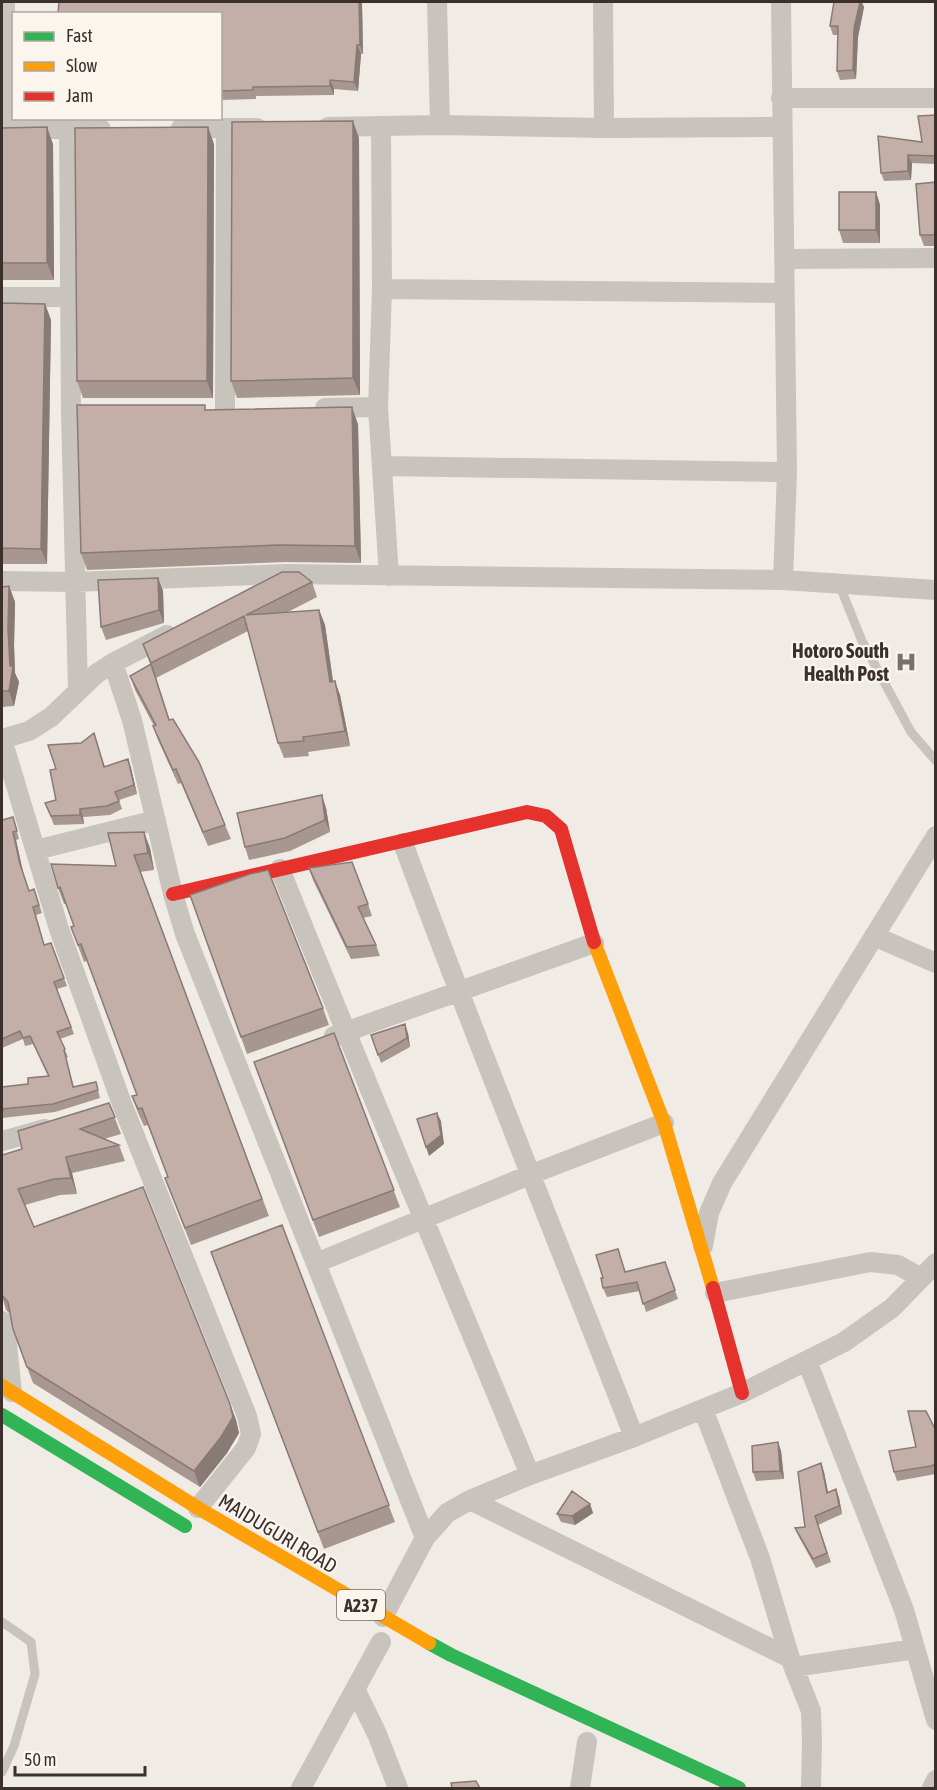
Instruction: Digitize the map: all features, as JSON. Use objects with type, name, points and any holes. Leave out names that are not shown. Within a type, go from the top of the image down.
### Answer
[{"type":"main road","points":[[173,894],[280,868],[403,843],[527,812],[543,813],[552,820],[561,829],[594,943],[664,1123],[702,1248],[742,1393]]},
{"type":"main road","name":"MAIDUGURI ROAD","points":[[7,1389],[198,1508],[452,1655],[739,1788]]},
{"type":"main road","points":[[2,1415],[195,1532]]},
{"type":"street","points":[[5,2],[3,129],[125,129]]},
{"type":"street","points":[[437,2],[440,125]]},
{"type":"street","points":[[603,2],[604,128]]},
{"type":"street","points":[[781,2],[787,472],[783,580]]},
{"type":"street","points":[[781,98],[936,98]]},
{"type":"street","points":[[310,127],[440,125],[604,128],[782,127]]},
{"type":"street","points":[[381,126],[382,289],[378,407],[389,576]]},
{"type":"street","points":[[225,411],[226,128]]},
{"type":"street","points":[[158,129],[274,128]]},
{"type":"street","points":[[69,129],[69,297],[78,690]]},
{"type":"street","points":[[784,259],[936,258]]},
{"type":"street","points":[[382,289],[784,293]]},
{"type":"street","points":[[2,297],[69,297]]},
{"type":"street","points":[[307,409],[378,407]]},
{"type":"street","points":[[201,411],[248,410]]},
{"type":"street","points":[[71,414],[94,411]]},
{"type":"street","points":[[382,465],[787,472]]},
{"type":"street","points":[[244,595],[285,574]]},
{"type":"street","points":[[2,581],[74,582],[285,574],[783,580],[936,590]]},
{"type":"street","points":[[184,626],[113,663],[78,690],[51,717],[29,730],[2,739],[59,929],[122,1104],[247,1416],[251,1434],[246,1448],[198,1508]]},
{"type":"street","points":[[113,663],[132,720],[173,894],[185,934],[425,1538]]},
{"type":"street","points":[[36,850],[156,820]]},
{"type":"street","points":[[702,1248],[709,1213],[722,1183],[936,836]]},
{"type":"street","points":[[403,843],[458,993],[532,1174],[634,1437]]},
{"type":"street","points":[[280,868],[345,1032],[425,1218],[530,1475]]},
{"type":"street","points":[[874,936],[936,963]]},
{"type":"street","points":[[313,1043],[594,943]]},
{"type":"street","points":[[238,1070],[260,1062]]},
{"type":"street","points":[[103,1110],[122,1104]]},
{"type":"street","points":[[2,1142],[65,1123]]},
{"type":"street","points":[[316,1263],[532,1174],[664,1123]]},
{"type":"street","points":[[715,1293],[870,1262],[898,1265],[921,1278]]},
{"type":"street","points":[[383,1617],[425,1538],[447,1513],[470,1500],[530,1475],[634,1437],[742,1393],[844,1342],[892,1308],[936,1263]]},
{"type":"street","points":[[2,1321],[6,1335],[7,1389]]},
{"type":"street","points":[[807,1360],[904,1610],[936,1720]]},
{"type":"street","points":[[703,1409],[760,1558],[792,1663],[811,1711],[813,1741],[811,1788]]},
{"type":"street","points":[[470,1500],[792,1663],[915,1649]]},
{"type":"street","points":[[301,1788],[381,1642]]},
{"type":"street","points":[[356,1691],[377,1734],[398,1788]]},
{"type":"street","points":[[580,1788],[587,1742]]},
{"type":"street","points":[[932,1788],[936,1780]]},
{"type":"lane","points":[[839,584],[862,641],[911,732],[936,760]]},
{"type":"lane","points":[[2,1622],[31,1642],[35,1674],[14,1746],[2,1772]]},
{"type":"building","points":[[59,2],[359,2],[360,45],[357,45],[354,82],[330,80],[330,86],[253,87],[253,90],[222,91],[222,12],[58,12]]},
{"type":"building","points":[[834,2],[860,2],[854,28],[853,70],[837,71],[838,26],[830,26]]},
{"type":"building","points":[[936,115],[936,156],[908,155],[908,171],[881,173],[878,136],[922,142],[918,116]]},
{"type":"building","points":[[353,121],[353,378],[231,381],[232,122]]},
{"type":"building","points":[[47,127],[47,263],[2,263],[2,128]]},
{"type":"building","points":[[208,127],[207,381],[77,381],[75,128]]},
{"type":"building","points":[[936,182],[936,235],[920,235],[916,184]]},
{"type":"building","points":[[839,192],[876,192],[876,230],[839,230]]},
{"type":"building","points":[[2,303],[45,304],[41,549],[2,548]]},
{"type":"building","points":[[77,405],[205,405],[205,410],[352,407],[355,546],[278,545],[81,553]]},
{"type":"building","points":[[282,572],[299,572],[312,582],[246,615],[319,610],[330,682],[335,681],[345,731],[303,737],[304,741],[278,743],[244,616],[151,663],[143,644]]},
{"type":"building","points":[[158,578],[159,610],[101,627],[98,580]]},
{"type":"building","points":[[9,586],[8,629],[10,666],[13,666],[9,691],[2,691],[2,587]]},
{"type":"building","points":[[151,664],[169,720],[173,719],[199,762],[225,825],[203,832],[176,769],[173,770],[153,726],[156,725],[130,676]]},
{"type":"building","points":[[94,733],[104,767],[128,759],[134,785],[115,792],[119,801],[107,806],[80,809],[80,815],[51,816],[45,803],[56,800],[50,770],[56,769],[48,745],[81,743]]},
{"type":"building","points":[[322,795],[325,820],[285,838],[245,847],[237,813]]},
{"type":"building","points":[[13,817],[17,831],[13,832],[20,864],[29,891],[34,889],[39,905],[33,907],[44,945],[51,943],[64,978],[54,982],[71,1027],[57,1032],[65,1049],[73,1087],[96,1082],[98,1090],[53,1104],[2,1109],[2,1087],[28,1084],[28,1078],[49,1076],[30,1036],[23,1038],[20,1031],[2,1039],[2,820]]},
{"type":"building","points":[[144,832],[148,853],[134,855],[262,1199],[185,1228],[165,1178],[168,1177],[142,1108],[138,1109],[132,1096],[137,1095],[81,944],[78,945],[71,927],[74,926],[51,864],[116,866],[108,833]]},
{"type":"building","points":[[352,862],[368,904],[358,907],[376,945],[347,947],[309,868]]},
{"type":"building","points":[[268,870],[323,1008],[241,1037],[190,895]]},
{"type":"building","points":[[405,1024],[407,1038],[378,1055],[371,1035]]},
{"type":"building","points":[[334,1033],[394,1190],[313,1220],[254,1062]]},
{"type":"building","points":[[109,1103],[115,1117],[80,1129],[119,1145],[66,1157],[71,1178],[54,1179],[18,1189],[34,1227],[143,1187],[230,1404],[233,1417],[221,1437],[194,1471],[27,1367],[13,1329],[8,1302],[2,1295],[2,1155],[22,1149],[18,1131]]},
{"type":"building","points":[[437,1113],[441,1135],[426,1147],[417,1119]]},
{"type":"building","points":[[282,1225],[389,1505],[318,1532],[211,1252]]},
{"type":"building","points":[[618,1249],[625,1272],[665,1262],[675,1290],[643,1304],[637,1282],[603,1288],[601,1278],[603,1278],[596,1255]]},
{"type":"building","points":[[908,1411],[926,1411],[936,1431],[936,1464],[894,1472],[889,1451],[916,1447]]},
{"type":"building","points":[[778,1442],[780,1471],[753,1472],[752,1446]]},
{"type":"building","points":[[821,1463],[827,1493],[836,1489],[839,1506],[815,1516],[827,1553],[813,1559],[795,1528],[805,1527],[798,1472]]},
{"type":"building","points":[[572,1491],[590,1504],[572,1516],[557,1514]]},
{"type":"building","points":[[476,1781],[480,1788],[452,1788],[451,1783]]},
{"type":"traffic: fast","points":[[2,1415],[185,1526]]},
{"type":"traffic: fast","points":[[429,1643],[739,1788]]},
{"type":"traffic: slow","points":[[594,942],[664,1123],[713,1288]]},
{"type":"traffic: slow","points":[[2,1386],[198,1508],[429,1643]]},
{"type":"traffic: jam","points":[[173,894],[527,812],[546,816],[561,829],[594,942]]},
{"type":"traffic: jam","points":[[713,1288],[742,1393]]},
{"type":"place","name":"Hotoro South Health Post","points":[[906,662]]}]
